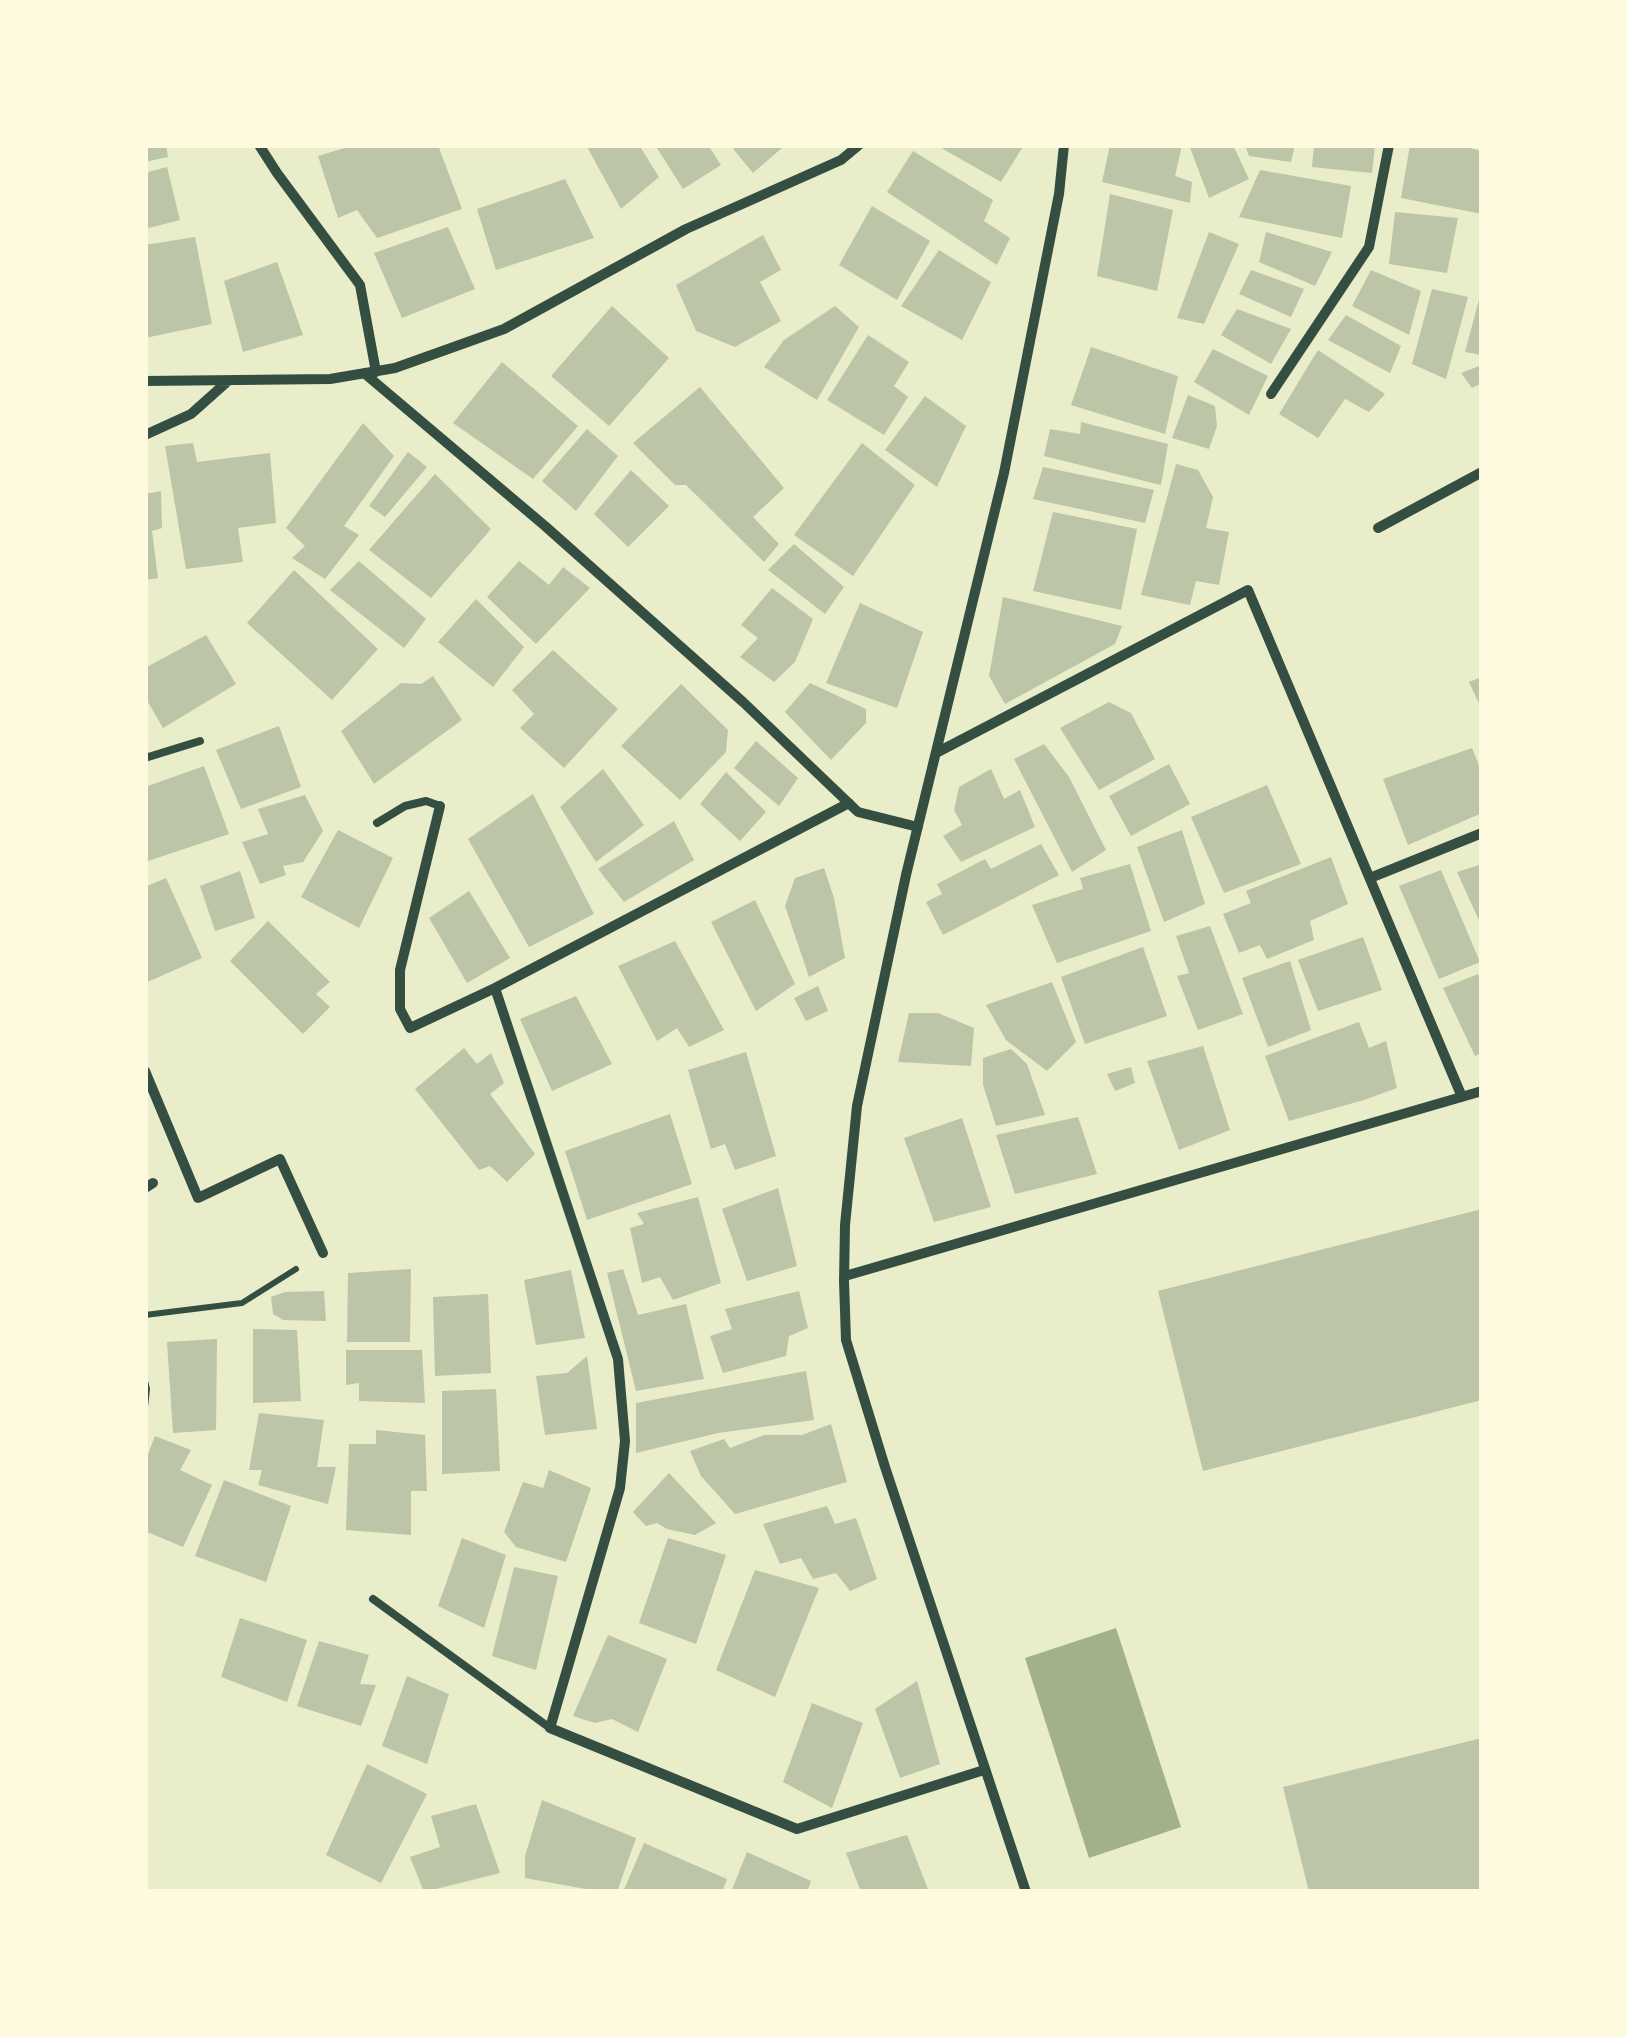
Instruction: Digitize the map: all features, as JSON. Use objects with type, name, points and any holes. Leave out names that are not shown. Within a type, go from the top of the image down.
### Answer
[{"type":"street","points":[[260,145],[277,174],[360,285],[370,373],[743,702],[858,812],[918,827]]},
{"type":"street","points":[[145,382],[330,380],[395,368],[504,329],[686,230],[841,160],[859,145]]},
{"type":"street","points":[[1026,1892],[846,1340],[844,1276],[857,1106],[918,827],[1004,474],[1059,194],[1064,145]]},
{"type":"street","points":[[1272,394],[1369,247],[1389,145]]},
{"type":"street","points":[[145,435],[191,414],[229,380]]},
{"type":"street","points":[[1378,528],[1482,472]]},
{"type":"street","points":[[936,753],[1248,590],[1462,1096]]},
{"type":"street","points":[[440,806],[400,970],[400,1009],[410,1028],[495,988],[849,802]]},
{"type":"street","points":[[1370,878],[1482,833]]},
{"type":"street","points":[[495,988],[618,1358],[625,1440],[620,1488],[550,1728],[797,1830],[984,1770]]},
{"type":"street","points":[[145,1071],[198,1198],[280,1159],[323,1252]]},
{"type":"street","points":[[844,1276],[1482,1091]]},
{"type":"lane","points":[[145,758],[200,740]]},
{"type":"lane","points":[[377,823],[405,806],[426,801],[440,806]]},
{"type":"lane","points":[[373,1599],[550,1728]]},
{"type":"path","points":[[145,1315],[242,1303],[323,1252]]},
{"type":"path","points":[[145,1381],[145,1408]]},
{"type":"shaded area","points":[[1116,1628],[1181,1827],[1089,1858],[1025,1658]]},
{"type":"building","points":[[145,145],[166,145],[168,157],[145,162]]},
{"type":"building","points":[[355,145],[438,145],[462,209],[377,238],[357,210],[338,218],[318,156]]},
{"type":"building","points":[[586,145],[639,145],[659,177],[621,209]]},
{"type":"building","points":[[655,145],[708,145],[721,165],[683,189]]},
{"type":"building","points":[[730,145],[781,145],[783,147],[753,173]]},
{"type":"building","points":[[936,145],[1024,145],[1001,182]]},
{"type":"building","points":[[1110,145],[1182,145],[1175,176],[1192,182],[1190,203],[1102,182]]},
{"type":"building","points":[[1189,145],[1233,145],[1249,179],[1209,198]]},
{"type":"building","points":[[1245,145],[1295,145],[1291,162],[1249,156]]},
{"type":"building","points":[[1314,145],[1375,145],[1372,173],[1312,167]]},
{"type":"building","points":[[1410,145],[1457,145],[1482,151],[1482,214],[1401,198]]},
{"type":"building","points":[[913,151],[993,200],[984,221],[1010,238],[997,265],[887,192]]},
{"type":"building","points":[[167,167],[180,220],[145,229],[145,173]]},
{"type":"building","points":[[1260,170],[1351,186],[1342,238],[1239,217]]},
{"type":"building","points":[[565,179],[594,238],[496,270],[477,209]]},
{"type":"building","points":[[1110,194],[1173,210],[1157,291],[1097,276]]},
{"type":"building","points":[[872,206],[930,241],[897,300],[839,265]]},
{"type":"building","points":[[1395,212],[1458,218],[1447,273],[1389,264]]},
{"type":"building","points":[[448,227],[475,289],[402,318],[374,253]]},
{"type":"building","points":[[1209,232],[1239,244],[1204,324],[1177,318]]},
{"type":"building","points":[[1266,232],[1332,252],[1315,286],[1259,262]]},
{"type":"building","points":[[763,235],[781,270],[760,282],[781,321],[735,347],[696,331],[676,285]]},
{"type":"building","points":[[195,237],[212,324],[145,338],[145,245]]},
{"type":"building","points":[[939,250],[991,282],[962,340],[901,306]]},
{"type":"building","points":[[277,262],[303,335],[243,352],[224,281]]},
{"type":"building","points":[[1251,270],[1304,289],[1291,317],[1239,294]]},
{"type":"building","points":[[1371,270],[1421,291],[1409,335],[1352,306]]},
{"type":"building","points":[[1432,289],[1468,297],[1446,379],[1412,364]]},
{"type":"building","points":[[1482,292],[1482,355],[1465,352]]},
{"type":"building","points":[[612,306],[669,358],[609,426],[551,376]]},
{"type":"building","points":[[835,306],[859,327],[817,400],[764,367],[784,340]]},
{"type":"building","points":[[1237,309],[1291,329],[1271,364],[1221,335]]},
{"type":"building","points":[[1346,315],[1401,346],[1390,373],[1328,340]]},
{"type":"building","points":[[868,335],[909,362],[894,386],[908,397],[884,435],[827,400]]},
{"type":"building","points":[[1091,347],[1178,376],[1165,434],[1071,405]]},
{"type":"building","points":[[1213,349],[1268,376],[1249,415],[1194,382]]},
{"type":"building","points":[[1318,350],[1385,394],[1369,412],[1345,399],[1318,438],[1279,414]]},
{"type":"building","points":[[502,362],[578,426],[533,479],[453,423]]},
{"type":"building","points":[[1482,365],[1482,383],[1472,388],[1461,373]]},
{"type":"building","points":[[700,387],[784,488],[753,517],[779,544],[764,562],[686,485],[675,485],[633,443]]},
{"type":"building","points":[[1188,395],[1215,406],[1217,426],[1209,449],[1172,438]]},
{"type":"building","points":[[925,396],[966,426],[937,487],[885,450]]},
{"type":"building","points":[[1081,422],[1168,444],[1161,485],[1044,456],[1050,429],[1080,434]]},
{"type":"building","points":[[363,423],[394,456],[344,526],[359,535],[325,579],[292,558],[305,546],[286,528]]},
{"type":"building","points":[[587,429],[618,456],[576,511],[542,481]]},
{"type":"building","points":[[193,443],[197,462],[270,453],[276,523],[238,528],[243,562],[186,569],[165,446]]},
{"type":"building","points":[[862,443],[915,485],[853,576],[794,535]]},
{"type":"building","points":[[408,452],[427,467],[385,517],[369,506]]},
{"type":"building","points":[[1176,464],[1198,470],[1213,497],[1206,528],[1229,532],[1219,585],[1196,581],[1190,605],[1141,595]]},
{"type":"building","points":[[1043,467],[1154,490],[1145,523],[1033,499]]},
{"type":"building","points":[[631,470],[669,506],[628,547],[594,514]]},
{"type":"building","points":[[435,474],[491,529],[431,598],[369,550]]},
{"type":"building","points":[[161,491],[162,528],[152,531],[158,578],[145,580],[145,494]]},
{"type":"building","points":[[1053,512],[1137,529],[1121,610],[1033,591]]},
{"type":"building","points":[[794,544],[844,587],[825,614],[768,570]]},
{"type":"building","points":[[359,561],[426,619],[404,648],[330,590]]},
{"type":"building","points":[[519,561],[549,585],[563,567],[590,588],[536,644],[487,597]]},
{"type":"building","points":[[294,570],[378,649],[332,700],[247,623]]},
{"type":"building","points":[[772,588],[813,619],[795,662],[774,682],[740,657],[758,638],[741,625]]},
{"type":"building","points":[[1003,597],[1122,626],[1115,644],[1005,704],[989,676]]},
{"type":"building","points":[[476,599],[524,647],[493,687],[438,642]]},
{"type":"building","points":[[860,603],[923,632],[897,708],[826,683]]},
{"type":"building","points":[[206,635],[236,684],[163,728],[145,697],[145,668]]},
{"type":"building","points":[[553,650],[618,709],[564,768],[520,728],[534,714],[512,690]]},
{"type":"building","points":[[433,676],[462,720],[374,784],[341,731],[401,683],[421,684]]},
{"type":"building","points":[[1482,677],[1482,710],[1469,682]]},
{"type":"building","points":[[810,683],[866,709],[866,723],[831,760],[785,712]]},
{"type":"building","points":[[681,684],[728,730],[726,752],[680,800],[621,746]]},
{"type":"building","points":[[1109,702],[1131,713],[1155,759],[1099,790],[1060,728]]},
{"type":"building","points":[[279,726],[301,787],[241,809],[216,750]]},
{"type":"building","points":[[756,741],[798,778],[779,806],[734,768]]},
{"type":"building","points":[[1044,744],[1069,777],[1106,850],[1072,872],[1014,759]]},
{"type":"building","points":[[1472,748],[1482,773],[1482,813],[1408,845],[1383,779]]},
{"type":"building","points":[[1169,764],[1190,804],[1131,836],[1109,796]]},
{"type":"building","points":[[204,766],[229,834],[145,862],[145,787]]},
{"type":"building","points":[[603,769],[644,825],[596,862],[560,807]]},
{"type":"building","points":[[991,769],[1004,799],[1020,790],[1035,827],[961,862],[943,836],[962,825],[954,810],[959,787]]},
{"type":"building","points":[[726,772],[766,812],[740,841],[700,804]]},
{"type":"building","points":[[1267,785],[1301,864],[1224,893],[1191,817]]},
{"type":"building","points":[[533,794],[594,914],[529,947],[468,839]]},
{"type":"building","points":[[305,795],[323,831],[303,862],[283,866],[286,875],[260,884],[242,842],[268,834],[258,809]]},
{"type":"building","points":[[674,821],[694,860],[624,902],[598,869]]},
{"type":"building","points":[[338,830],[393,858],[359,928],[301,897]]},
{"type":"building","points":[[1182,830],[1205,904],[1164,922],[1137,847]]},
{"type":"building","points":[[1041,844],[1059,875],[943,935],[926,902],[942,894],[937,884],[985,859],[991,869]]},
{"type":"building","points":[[1331,857],[1348,904],[1310,921],[1314,940],[1267,959],[1260,945],[1239,953],[1223,914],[1251,903],[1246,891]]},
{"type":"building","points":[[1130,864],[1151,931],[1057,963],[1032,905],[1083,889],[1080,878]]},
{"type":"building","points":[[1482,864],[1482,927],[1457,872]]},
{"type":"building","points":[[824,868],[845,958],[809,977],[785,906],[795,878]]},
{"type":"building","points":[[1441,870],[1480,962],[1439,979],[1399,886]]},
{"type":"building","points":[[240,871],[255,918],[215,931],[200,886]]},
{"type":"building","points":[[166,878],[202,958],[145,983],[145,887]]},
{"type":"building","points":[[469,891],[510,958],[467,983],[429,918]]},
{"type":"building","points":[[755,900],[795,984],[756,1011],[711,922]]},
{"type":"building","points":[[268,921],[330,982],[316,994],[330,1007],[303,1034],[230,961]]},
{"type":"building","points":[[1210,926],[1243,1014],[1198,1030],[1177,976],[1189,973],[1176,936]]},
{"type":"building","points":[[1363,937],[1382,990],[1318,1011],[1298,960]]},
{"type":"building","points":[[675,941],[724,1030],[689,1047],[677,1028],[657,1041],[618,966]]},
{"type":"building","points":[[1143,947],[1167,1016],[1085,1044],[1061,977]]},
{"type":"building","points":[[1290,961],[1311,1030],[1268,1047],[1242,978]]},
{"type":"building","points":[[1478,974],[1482,982],[1482,1053],[1475,1056],[1443,988]]},
{"type":"building","points":[[1052,982],[1076,1042],[1047,1071],[1006,1040],[986,1005]]},
{"type":"building","points":[[818,986],[828,1011],[806,1021],[794,998]]},
{"type":"building","points":[[576,996],[612,1064],[552,1091],[520,1019]]},
{"type":"building","points":[[909,1013],[938,1013],[974,1028],[971,1066],[898,1062]]},
{"type":"building","points":[[1359,1022],[1369,1048],[1386,1041],[1397,1088],[1289,1121],[1265,1056]]},
{"type":"building","points":[[1203,1046],[1230,1130],[1179,1150],[1147,1061]]},
{"type":"building","points":[[464,1048],[477,1064],[491,1053],[504,1083],[490,1094],[535,1154],[507,1182],[490,1166],[479,1170],[415,1089]]},
{"type":"building","points":[[1011,1049],[1027,1064],[1045,1115],[996,1126],[983,1085],[983,1058]]},
{"type":"building","points":[[746,1052],[776,1156],[735,1170],[725,1144],[711,1149],[688,1070]]},
{"type":"building","points":[[1131,1067],[1135,1083],[1115,1091],[1107,1074]]},
{"type":"building","points":[[670,1114],[692,1184],[587,1220],[565,1151]]},
{"type":"building","points":[[1078,1117],[1097,1174],[1015,1194],[996,1135]]},
{"type":"building","points":[[962,1118],[991,1207],[934,1222],[904,1138]]},
{"type":"building","points":[[778,1188],[797,1266],[747,1281],[722,1209]]},
{"type":"building","points":[[698,1197],[721,1283],[673,1300],[660,1277],[642,1283],[630,1228],[644,1224],[637,1213]]},
{"type":"building","points":[[1482,1209],[1482,1400],[1203,1471],[1158,1291]]},
{"type":"building","points":[[411,1269],[410,1342],[347,1342],[348,1273]]},
{"type":"building","points":[[623,1269],[638,1315],[686,1304],[704,1379],[636,1391],[607,1273]]},
{"type":"building","points":[[571,1270],[585,1338],[536,1345],[524,1280]]},
{"type":"building","points":[[324,1291],[326,1321],[283,1320],[273,1314],[271,1297],[285,1292]]},
{"type":"building","points":[[799,1291],[808,1328],[789,1336],[786,1356],[723,1373],[710,1336],[732,1329],[725,1309]]},
{"type":"building","points":[[488,1294],[491,1373],[435,1376],[433,1297]]},
{"type":"building","points":[[253,1329],[297,1330],[301,1401],[253,1403]]},
{"type":"building","points":[[217,1339],[216,1430],[173,1433],[167,1342]]},
{"type":"building","points":[[346,1350],[422,1350],[425,1403],[359,1401],[359,1383],[346,1385]]},
{"type":"building","points":[[587,1356],[597,1429],[545,1435],[536,1376],[567,1373]]},
{"type":"building","points":[[806,1371],[814,1420],[718,1433],[636,1453],[636,1403]]},
{"type":"building","points":[[496,1389],[500,1471],[442,1474],[442,1391]]},
{"type":"building","points":[[259,1413],[324,1420],[317,1467],[336,1467],[328,1504],[258,1485],[262,1470],[249,1470]]},
{"type":"building","points":[[831,1424],[847,1482],[735,1514],[701,1476],[690,1451],[724,1439],[730,1448],[764,1435],[802,1435]]},
{"type":"building","points":[[376,1430],[425,1435],[427,1491],[411,1491],[411,1535],[346,1530],[349,1444],[376,1444]]},
{"type":"building","points":[[155,1436],[191,1450],[180,1470],[212,1485],[183,1547],[145,1531],[145,1462]]},
{"type":"building","points":[[549,1470],[591,1488],[566,1562],[516,1547],[504,1532],[523,1482],[543,1488]]},
{"type":"building","points":[[669,1473],[716,1523],[695,1535],[657,1523],[646,1526],[633,1512]]},
{"type":"building","points":[[224,1480],[291,1506],[266,1582],[195,1556]]},
{"type":"building","points":[[827,1506],[835,1524],[856,1518],[877,1579],[850,1591],[836,1573],[813,1579],[801,1558],[780,1564],[763,1524]]},
{"type":"building","points":[[462,1538],[506,1555],[484,1628],[438,1606]]},
{"type":"building","points":[[668,1538],[726,1555],[696,1644],[639,1623]]},
{"type":"building","points":[[514,1567],[558,1576],[536,1670],[492,1656]]},
{"type":"building","points":[[755,1570],[819,1588],[775,1697],[716,1670]]},
{"type":"building","points":[[240,1618],[307,1640],[287,1702],[221,1677]]},
{"type":"building","points":[[608,1635],[667,1659],[638,1732],[612,1719],[595,1723],[573,1716]]},
{"type":"building","points":[[319,1641],[369,1655],[360,1684],[376,1685],[361,1726],[297,1706]]},
{"type":"building","points":[[407,1676],[449,1694],[427,1764],[382,1746]]},
{"type":"building","points":[[917,1681],[940,1764],[900,1778],[875,1709]]},
{"type":"building","points":[[812,1703],[863,1723],[832,1808],[783,1782]]},
{"type":"building","points":[[1482,1738],[1482,1892],[1309,1892],[1283,1787]]},
{"type":"building","points":[[367,1764],[427,1794],[381,1883],[326,1855]]},
{"type":"building","points":[[542,1800],[636,1838],[617,1892],[525,1878],[525,1856]]},
{"type":"building","points":[[476,1804],[500,1873],[424,1892],[410,1857],[440,1847],[431,1816]]},
{"type":"building","points":[[907,1835],[929,1892],[861,1892],[846,1853]]},
{"type":"building","points":[[644,1843],[727,1879],[722,1892],[623,1892]]},
{"type":"building","points":[[747,1852],[811,1881],[807,1892],[731,1892]]}]
